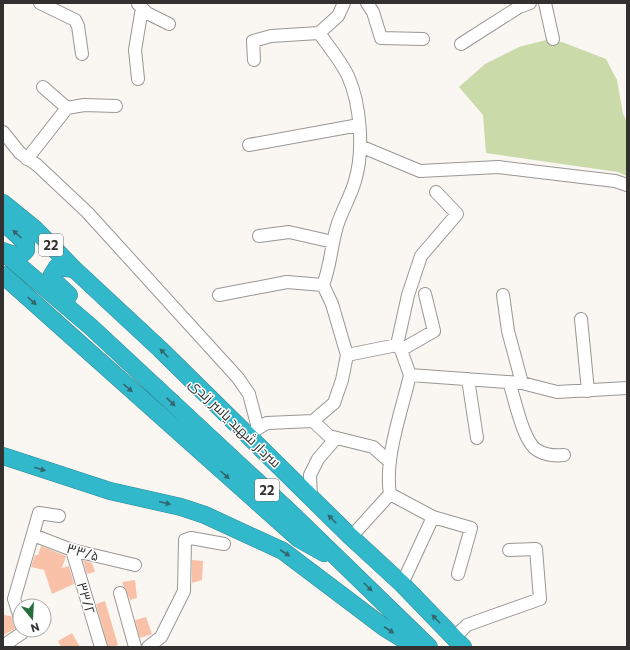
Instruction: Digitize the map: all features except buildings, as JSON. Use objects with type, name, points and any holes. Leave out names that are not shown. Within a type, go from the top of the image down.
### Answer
[{"type":"highway","points":[[3,191],[35,229]]},
{"type":"highway","name":"سردار شهید یاسر زندی","points":[[3,203],[35,229],[74,269],[160,349],[253,431],[311,498],[402,584],[458,642]]},
{"type":"highway","points":[[3,222],[26,242],[27,246],[26,250],[20,255],[16,256],[3,251]]},
{"type":"highway","name":"سردار شهید یاسر زندی","points":[[3,251],[91,327],[346,566],[429,647]]},
{"type":"highway","points":[[74,269],[57,268],[52,275],[54,281],[88,314],[91,327]]},
{"type":"highway","points":[[3,274],[299,539],[346,566]]},
{"type":"highway","points":[[3,456],[110,491],[181,507],[205,515],[283,551],[385,628],[416,647]]},
{"type":"street","points":[[40,3],[75,20],[78,26],[82,54]]},
{"type":"street","points":[[254,60],[254,42],[271,36],[320,33],[338,16],[344,3]]},
{"type":"street","points":[[367,3],[373,12],[381,38],[423,39]]},
{"type":"street","points":[[461,44],[519,7],[530,3]]},
{"type":"street","points":[[545,3],[553,39]]},
{"type":"street","points":[[138,79],[135,50],[145,7],[169,24]]},
{"type":"street","points":[[3,132],[14,147],[27,159],[37,165],[87,212],[238,378],[249,394],[253,431],[267,423],[313,421],[334,403],[342,380],[347,355],[332,304],[323,285],[330,268],[333,242],[338,223],[356,180],[360,146],[357,103],[348,75],[320,33]]},
{"type":"street","points":[[43,87],[67,108]]},
{"type":"street","points":[[27,159],[67,108],[84,105],[116,106]]},
{"type":"street","points":[[249,145],[359,125]]},
{"type":"street","points":[[360,146],[420,170],[498,167],[615,181],[627,186]]},
{"type":"street","points":[[390,494],[388,481],[390,462],[410,375],[399,347],[408,295],[421,256],[457,214],[436,192]]},
{"type":"street","points":[[259,236],[288,232],[333,242]]},
{"type":"street","points":[[219,295],[287,282],[323,285]]},
{"type":"street","points":[[347,355],[399,347],[434,331],[425,294]]},
{"type":"street","points":[[503,295],[508,331],[522,383]]},
{"type":"street","points":[[581,318],[588,390]]},
{"type":"street","points":[[410,375],[522,383],[556,392],[627,388]]},
{"type":"street","points":[[468,379],[477,438]]},
{"type":"street","points":[[509,382],[528,442],[537,450],[546,454],[564,455]]},
{"type":"street","points":[[313,421],[329,436],[373,447],[390,462]]},
{"type":"street","points":[[311,498],[310,475],[318,459],[336,438]]},
{"type":"street","points":[[390,494],[433,517],[472,528],[458,574]]},
{"type":"street","points":[[351,537],[390,494]]},
{"type":"street","points":[[14,598],[39,513],[59,516]]},
{"type":"street","points":[[402,584],[433,517]]},
{"type":"street","name":"۳۳/۵","points":[[33,535],[72,550],[135,565]]},
{"type":"street","points":[[148,647],[161,637],[184,591],[185,540],[191,538],[224,544]]},
{"type":"street","points":[[458,642],[467,625],[540,599],[536,549],[509,550]]},
{"type":"street","name":"۳۳/۲","points":[[72,550],[101,647]]},
{"type":"street","points":[[120,592],[135,647]]},
{"type":"street","points":[[3,646],[15,638]]},
{"type":"green space","points":[[546,40],[562,42],[606,59],[617,80],[623,114],[627,122],[627,176],[618,172],[486,153],[483,115],[459,87],[485,64],[519,47]]}]
